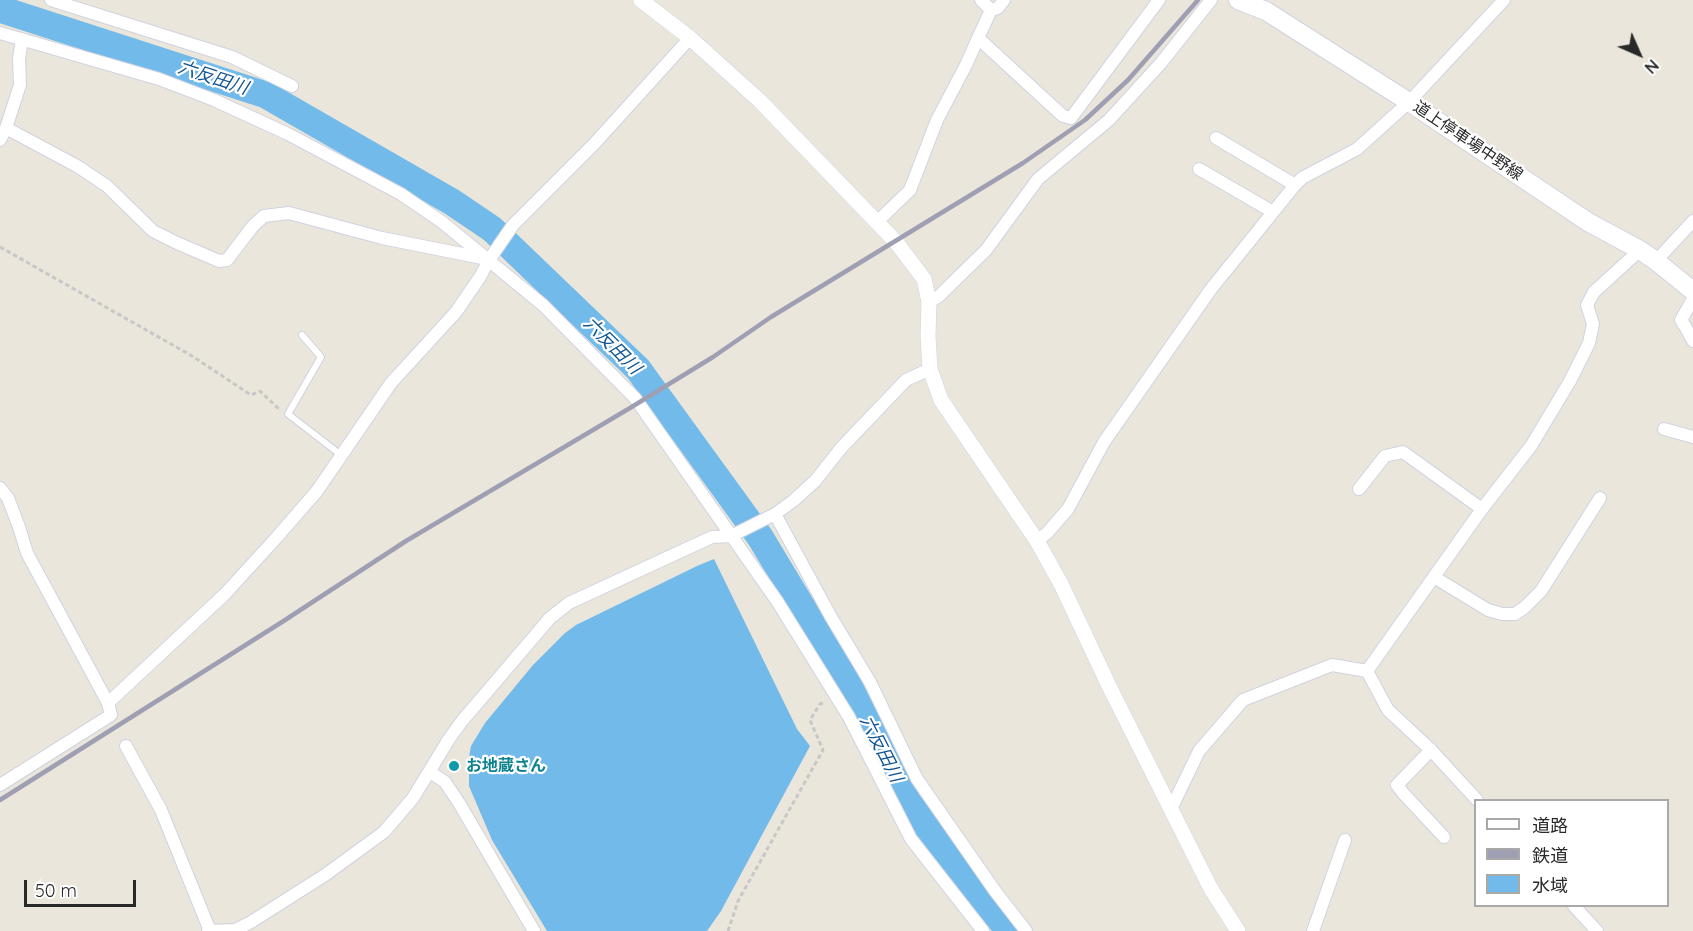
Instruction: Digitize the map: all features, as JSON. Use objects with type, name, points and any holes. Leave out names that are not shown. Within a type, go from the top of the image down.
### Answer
[{"type":"main road","name":"道上停車場中野線","points":[[1238,0],[1266,11],[1409,102],[1588,222],[1640,250],[1693,291]]},
{"type":"street","points":[[51,0],[232,57],[292,86]]},
{"type":"street","points":[[641,0],[690,38],[759,102],[896,242],[924,279],[929,302],[930,369],[941,400],[1037,540],[1061,584],[1210,889],[1238,931]]},
{"type":"street","points":[[981,0],[991,10]]},
{"type":"street","points":[[877,222],[910,190],[937,120],[991,10],[998,8],[1004,0]]},
{"type":"street","points":[[978,38],[1063,116],[1071,118],[1159,0]]},
{"type":"street","points":[[929,302],[939,296],[986,250],[1038,179],[1109,120],[1161,63],[1211,0]]},
{"type":"street","points":[[1037,540],[1047,533],[1068,508],[1111,433],[1211,289],[1295,185],[1302,178],[1357,149],[1409,102],[1504,0]]},
{"type":"street","points":[[0,33],[159,79],[214,100],[288,134],[401,194],[442,222],[543,305],[635,398],[734,535],[849,717],[910,839],[983,931]]},
{"type":"street","points":[[108,703],[225,594],[278,537],[317,491],[391,383],[456,312],[513,225],[595,143],[690,38]]},
{"type":"street","points":[[0,140],[20,85],[19,59],[22,39]]},
{"type":"street","points":[[6,128],[77,166],[107,186],[153,231],[219,261],[227,260],[253,226],[264,216],[289,213],[382,238],[489,260]]},
{"type":"street","points":[[1216,138],[1295,185]]},
{"type":"street","points":[[1199,169],[1273,212]]},
{"type":"street","points":[[1656,261],[1693,221]]},
{"type":"street","points":[[1367,671],[1482,509],[1531,446],[1570,381],[1589,343],[1593,324],[1587,305],[1594,292],[1640,250]]},
{"type":"street","points":[[1693,299],[1681,320],[1693,341]]},
{"type":"street","points":[[126,746],[161,810],[209,931],[235,930],[325,875],[384,832],[413,798],[462,721],[550,618],[569,603],[712,537],[734,535],[773,515],[815,481],[842,447],[906,380],[930,369]]},
{"type":"street","points":[[1664,429],[1693,437]]},
{"type":"street","points":[[1359,489],[1385,456],[1403,452],[1482,509]]},
{"type":"street","points":[[0,488],[8,498],[27,553],[108,703],[111,715],[0,785]]},
{"type":"street","points":[[1434,577],[1488,610],[1502,614],[1515,614],[1541,591],[1599,498]]},
{"type":"street","points":[[773,515],[870,682],[917,779],[995,891],[1026,931]]},
{"type":"street","points":[[1172,809],[1199,751],[1243,700],[1332,664],[1367,671],[1388,710],[1431,750],[1475,799]]},
{"type":"street","points":[[1431,750],[1397,784],[1444,837]]},
{"type":"street","points":[[430,772],[445,782],[459,803],[534,931]]},
{"type":"street","points":[[1313,931],[1345,840]]},
{"type":"street","points":[[1575,907],[1598,931]]},
{"type":"lane","points":[[302,335],[321,357],[288,414],[342,455]]},
{"type":"path","points":[[0,248],[192,356],[251,396],[260,391],[280,411],[288,414]]},
{"type":"path","points":[[728,931],[738,901],[824,750],[810,720],[820,704],[836,696]]},
{"type":"water","points":[[714,559],[797,729],[810,746],[721,911],[707,931],[547,931],[492,840],[469,786],[471,746],[485,723],[533,665],[565,633],[576,625]]},
{"type":"waterway","name":"六反田川","points":[[0,9],[266,95],[452,202],[492,229],[638,369],[760,537],[846,680],[908,802],[1009,931]]},
{"type":"railway","points":[[0,800],[406,541],[630,408],[713,357],[771,317],[1023,163],[1085,120],[1128,80],[1198,0]]},
{"type":"place","name":"お地蔵さん","points":[[454,766]]}]
